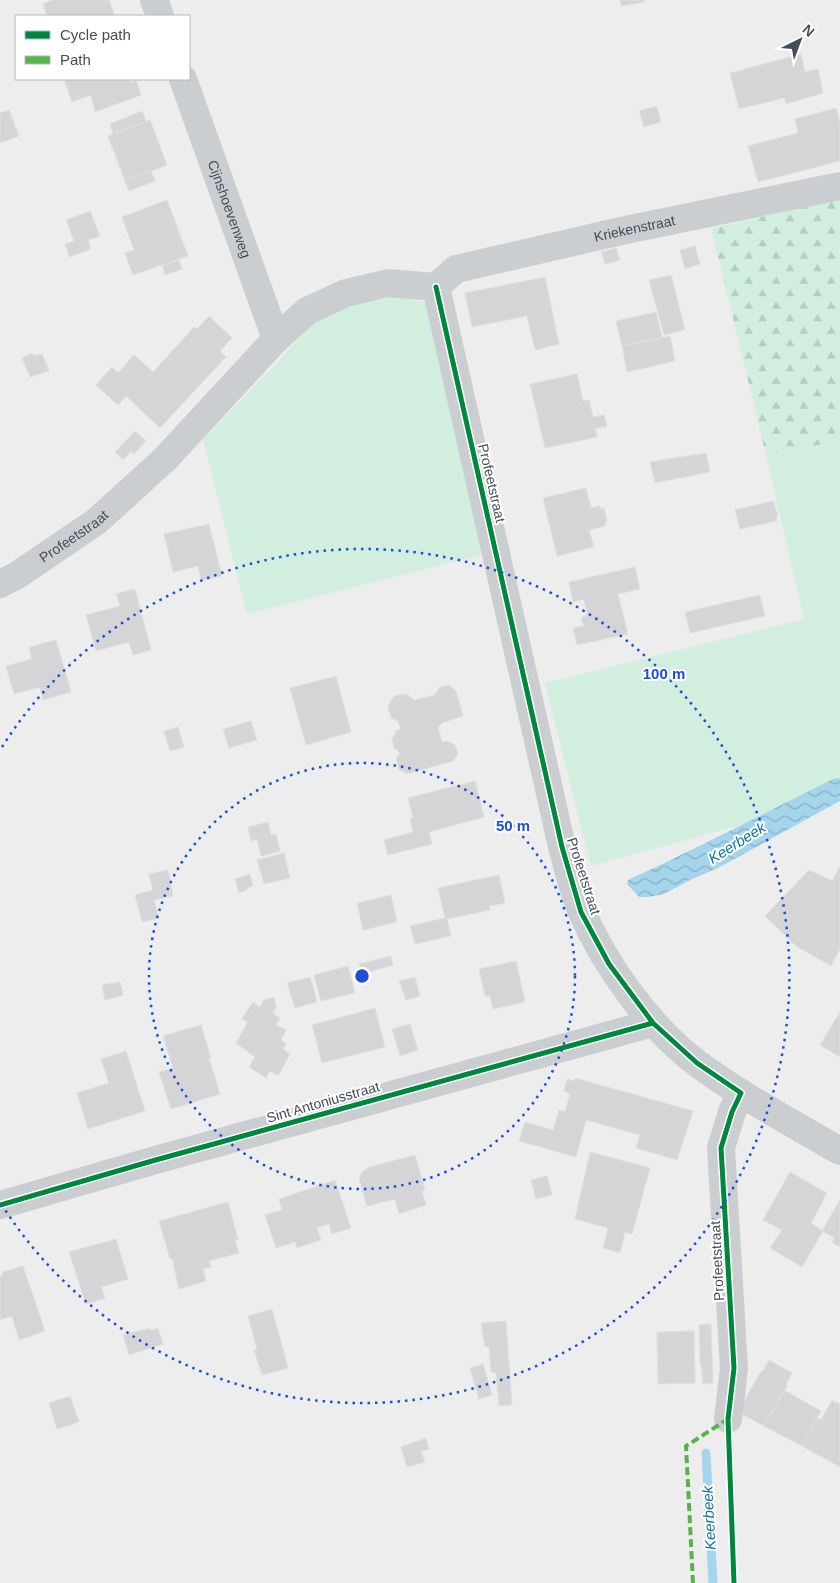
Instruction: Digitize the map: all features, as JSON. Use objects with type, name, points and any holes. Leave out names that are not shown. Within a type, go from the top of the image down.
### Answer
[{"type":"street","points":[[154,0],[160,15]]},
{"type":"street","name":"Cijnshoevenweg","points":[[183,80],[276,339]]},
{"type":"street","name":"Kriekenstraat","points":[[436,287],[456,269],[621,231],[840,186]]},
{"type":"street","name":"Profeetstraat","points":[[0,584],[16,576],[97,521],[165,459],[276,339],[308,311],[346,293],[388,283],[436,287],[562,847],[581,912],[609,964],[653,1023],[697,1063],[741,1093],[840,1151]]},
{"type":"street","name":"Sint Antoniusstraat","points":[[0,1205],[152,1161],[653,1023]]},
{"type":"street","name":"Profeetstraat","points":[[728,1419],[734,1368],[721,1148],[732,1112],[741,1093]]},
{"type":"green space","points":[[840,199],[840,441],[766,455],[711,228]]},
{"type":"green space","points":[[391,295],[429,303],[485,554],[247,614],[203,439],[312,324],[351,306]]},
{"type":"green space","points":[[840,441],[840,798],[591,866],[545,683],[804,619],[766,455]]},
{"type":"water","points":[[840,778],[840,801],[716,869],[664,894],[648,897],[639,897],[627,884],[628,880],[833,779]]},
{"type":"building","points":[[53,0],[109,0],[115,15],[47,15],[43,4]]},
{"type":"building","points":[[620,0],[644,0],[644,2],[621,6]]},
{"type":"building","points":[[801,54],[805,72],[818,69],[823,93],[786,104],[784,98],[739,109],[730,73]]},
{"type":"building","points":[[64,80],[129,80],[130,82],[136,80],[141,95],[95,112],[91,95],[72,102]]},
{"type":"building","points":[[657,106],[661,122],[644,127],[639,111]]},
{"type":"building","points":[[836,108],[840,121],[840,161],[758,182],[748,146],[798,133],[795,119]]},
{"type":"building","points":[[9,110],[19,136],[0,143],[0,113]]},
{"type":"building","points":[[142,111],[146,121],[113,134],[110,124]]},
{"type":"building","points":[[150,120],[167,165],[125,181],[108,136]]},
{"type":"building","points":[[151,171],[155,181],[129,191],[125,181]]},
{"type":"building","points":[[167,200],[188,256],[133,275],[125,253],[134,250],[122,217]]},
{"type":"building","points":[[90,211],[100,236],[88,240],[91,249],[69,257],[65,244],[74,241],[66,220]]},
{"type":"building","points":[[695,246],[700,264],[685,269],[680,250]]},
{"type":"building","points":[[616,248],[620,260],[605,264],[601,252]]},
{"type":"building","points":[[179,260],[182,269],[165,275],[162,266]]},
{"type":"building","points":[[671,275],[685,330],[664,335],[649,280]]},
{"type":"building","points":[[545,277],[559,344],[535,350],[527,316],[472,327],[465,293]]},
{"type":"building","points":[[656,312],[662,337],[622,346],[616,321]]},
{"type":"building","points":[[209,316],[232,338],[220,351],[226,357],[198,387],[167,357],[194,327],[197,329]]},
{"type":"building","points":[[670,336],[675,361],[627,372],[622,346]]},
{"type":"building","points":[[32,353],[34,356],[42,354],[49,371],[30,377],[22,358]]},
{"type":"building","points":[[134,355],[153,372],[167,357],[198,387],[160,428],[126,396],[118,405],[96,385],[112,367],[118,373]]},
{"type":"building","points":[[577,374],[583,401],[589,400],[593,417],[604,415],[607,426],[595,429],[597,437],[545,448],[530,384]]},
{"type":"building","points":[[135,431],[146,441],[134,454],[131,451],[123,460],[115,452]]},
{"type":"building","points":[[706,453],[710,472],[655,483],[650,462]]},
{"type":"building","points":[[586,488],[591,508],[600,506],[600,509],[604,508],[607,522],[605,522],[605,526],[589,530],[594,547],[557,556],[543,498]]},
{"type":"building","points":[[773,501],[778,515],[776,516],[777,521],[740,529],[735,510]]},
{"type":"building","points":[[209,524],[222,576],[201,581],[198,566],[173,572],[164,534]]},
{"type":"building","points":[[635,567],[640,589],[618,594],[628,634],[577,645],[573,628],[584,626],[581,619],[587,614],[584,599],[573,602],[569,582]]},
{"type":"building","points":[[135,589],[151,650],[133,655],[129,642],[96,651],[86,615],[120,606],[116,594]]},
{"type":"building","points":[[760,595],[765,616],[690,633],[685,612]]},
{"type":"building","points":[[56,640],[71,692],[43,700],[40,687],[14,694],[6,666],[32,659],[29,647]]},
{"type":"building","points":[[336,676],[351,732],[306,745],[290,688]]},
{"type":"building","points":[[449,685],[456,691],[463,716],[442,723],[438,728],[442,742],[447,741],[455,745],[458,754],[453,761],[407,774],[399,770],[396,759],[400,753],[394,748],[392,739],[397,730],[401,729],[398,721],[391,718],[388,706],[394,696],[406,694],[415,700],[435,695],[439,688]]},
{"type":"building","points":[[251,721],[257,740],[229,748],[223,729]]},
{"type":"building","points":[[178,727],[184,747],[170,751],[164,731]]},
{"type":"building","points":[[475,781],[484,817],[429,832],[432,844],[388,855],[384,840],[413,832],[410,818],[413,818],[408,798]]},
{"type":"building","points":[[268,822],[271,835],[276,834],[280,851],[261,856],[257,839],[251,841],[248,827]]},
{"type":"building","points":[[284,853],[290,878],[264,884],[257,860]]},
{"type":"building","points":[[840,866],[840,949],[831,966],[796,946],[765,916],[809,870],[832,881]]},
{"type":"building","points":[[168,870],[173,896],[154,900],[159,918],[142,922],[135,895],[153,890],[149,874]]},
{"type":"building","points":[[250,874],[253,886],[239,893],[235,879]]},
{"type":"building","points":[[499,875],[505,903],[489,906],[490,910],[447,919],[451,936],[415,944],[410,926],[445,918],[438,888]]},
{"type":"building","points":[[391,895],[397,922],[363,930],[357,903]]},
{"type":"building","points":[[391,956],[393,965],[361,974],[359,964]]},
{"type":"building","points":[[516,961],[525,1002],[493,1009],[490,996],[485,996],[479,969]]},
{"type":"building","points":[[348,966],[355,993],[321,1001],[314,975]]},
{"type":"building","points":[[310,977],[317,1002],[295,1008],[287,983]]},
{"type":"building","points":[[415,977],[420,996],[406,1000],[399,981]]},
{"type":"building","points":[[120,982],[123,995],[105,1000],[102,985]]},
{"type":"building","points":[[274,997],[276,1007],[273,1014],[280,1018],[276,1025],[286,1030],[281,1040],[286,1044],[283,1049],[290,1054],[278,1076],[270,1071],[266,1078],[249,1067],[255,1057],[236,1043],[248,1022],[242,1019],[253,1002],[260,1007],[264,1000]]},
{"type":"building","points":[[375,1008],[385,1047],[322,1063],[312,1025]]},
{"type":"building","points":[[840,1012],[840,1057],[820,1045]]},
{"type":"building","points":[[410,1024],[418,1050],[400,1056],[392,1029]]},
{"type":"building","points":[[201,1025],[220,1094],[171,1109],[159,1072],[173,1068],[163,1036]]},
{"type":"building","points":[[126,1051],[145,1111],[88,1129],[77,1093],[109,1083],[101,1059]]},
{"type":"building","points":[[575,1078],[693,1111],[677,1160],[636,1148],[640,1135],[586,1120],[576,1157],[519,1141],[525,1122],[553,1130],[559,1110],[565,1112],[570,1094],[564,1091],[567,1079],[574,1081]]},
{"type":"building","points":[[590,1152],[650,1168],[632,1234],[625,1232],[620,1253],[603,1248],[608,1228],[575,1219]]},
{"type":"building","points":[[415,1155],[425,1190],[422,1191],[426,1205],[399,1214],[395,1199],[367,1206],[359,1179],[362,1172],[370,1167]]},
{"type":"building","points":[[790,1172],[827,1193],[811,1223],[823,1231],[802,1267],[770,1248],[782,1230],[763,1220]]},
{"type":"building","points":[[547,1176],[552,1195],[536,1199],[531,1180]]},
{"type":"building","points":[[335,1180],[351,1228],[332,1234],[329,1224],[317,1228],[321,1240],[297,1248],[295,1242],[276,1248],[265,1215],[282,1210],[279,1199]]},
{"type":"building","points":[[840,1200],[840,1247],[832,1242],[835,1238],[822,1231]]},
{"type":"building","points":[[228,1202],[238,1240],[235,1240],[239,1253],[209,1261],[211,1267],[203,1269],[206,1281],[179,1289],[172,1258],[170,1259],[159,1221]]},
{"type":"building","points":[[116,1239],[128,1279],[101,1287],[105,1298],[86,1304],[69,1252]]},
{"type":"building","points":[[23,1266],[45,1331],[19,1340],[12,1316],[0,1320],[0,1276],[3,1275],[2,1272]]},
{"type":"building","points":[[272,1309],[288,1368],[262,1375],[254,1350],[257,1349],[248,1316]]},
{"type":"building","points":[[506,1321],[512,1405],[499,1406],[496,1373],[491,1372],[489,1347],[485,1347],[481,1323]]},
{"type":"building","points":[[711,1324],[713,1383],[703,1384],[700,1363],[699,1325]]},
{"type":"building","points":[[150,1328],[150,1331],[158,1328],[163,1344],[129,1355],[123,1335]]},
{"type":"building","points":[[694,1331],[695,1383],[658,1384],[657,1332]]},
{"type":"building","points":[[769,1360],[792,1373],[787,1386],[764,1426],[738,1412]]},
{"type":"building","points":[[483,1364],[492,1395],[479,1399],[470,1368]]},
{"type":"building","points":[[784,1390],[821,1411],[802,1446],[764,1426]]},
{"type":"building","points":[[70,1396],[79,1422],[57,1429],[49,1403]]},
{"type":"building","points":[[832,1400],[840,1404],[840,1467],[802,1446],[817,1418],[821,1420]]},
{"type":"building","points":[[426,1438],[429,1449],[421,1451],[425,1462],[407,1467],[401,1447]]},
{"type":"waterway","name":"Keerbeek","points":[[706,1453],[713,1583]]},
{"type":"marked path","points":[[693,1583],[686,1446],[728,1419]]},
{"type":"cycle path","points":[[436,287],[562,847],[581,912],[609,964],[653,1023],[697,1063],[741,1093],[732,1112],[721,1148],[734,1368],[728,1419],[734,1583]]},
{"type":"cycle path","points":[[0,1205],[152,1161],[653,1023]]}]
